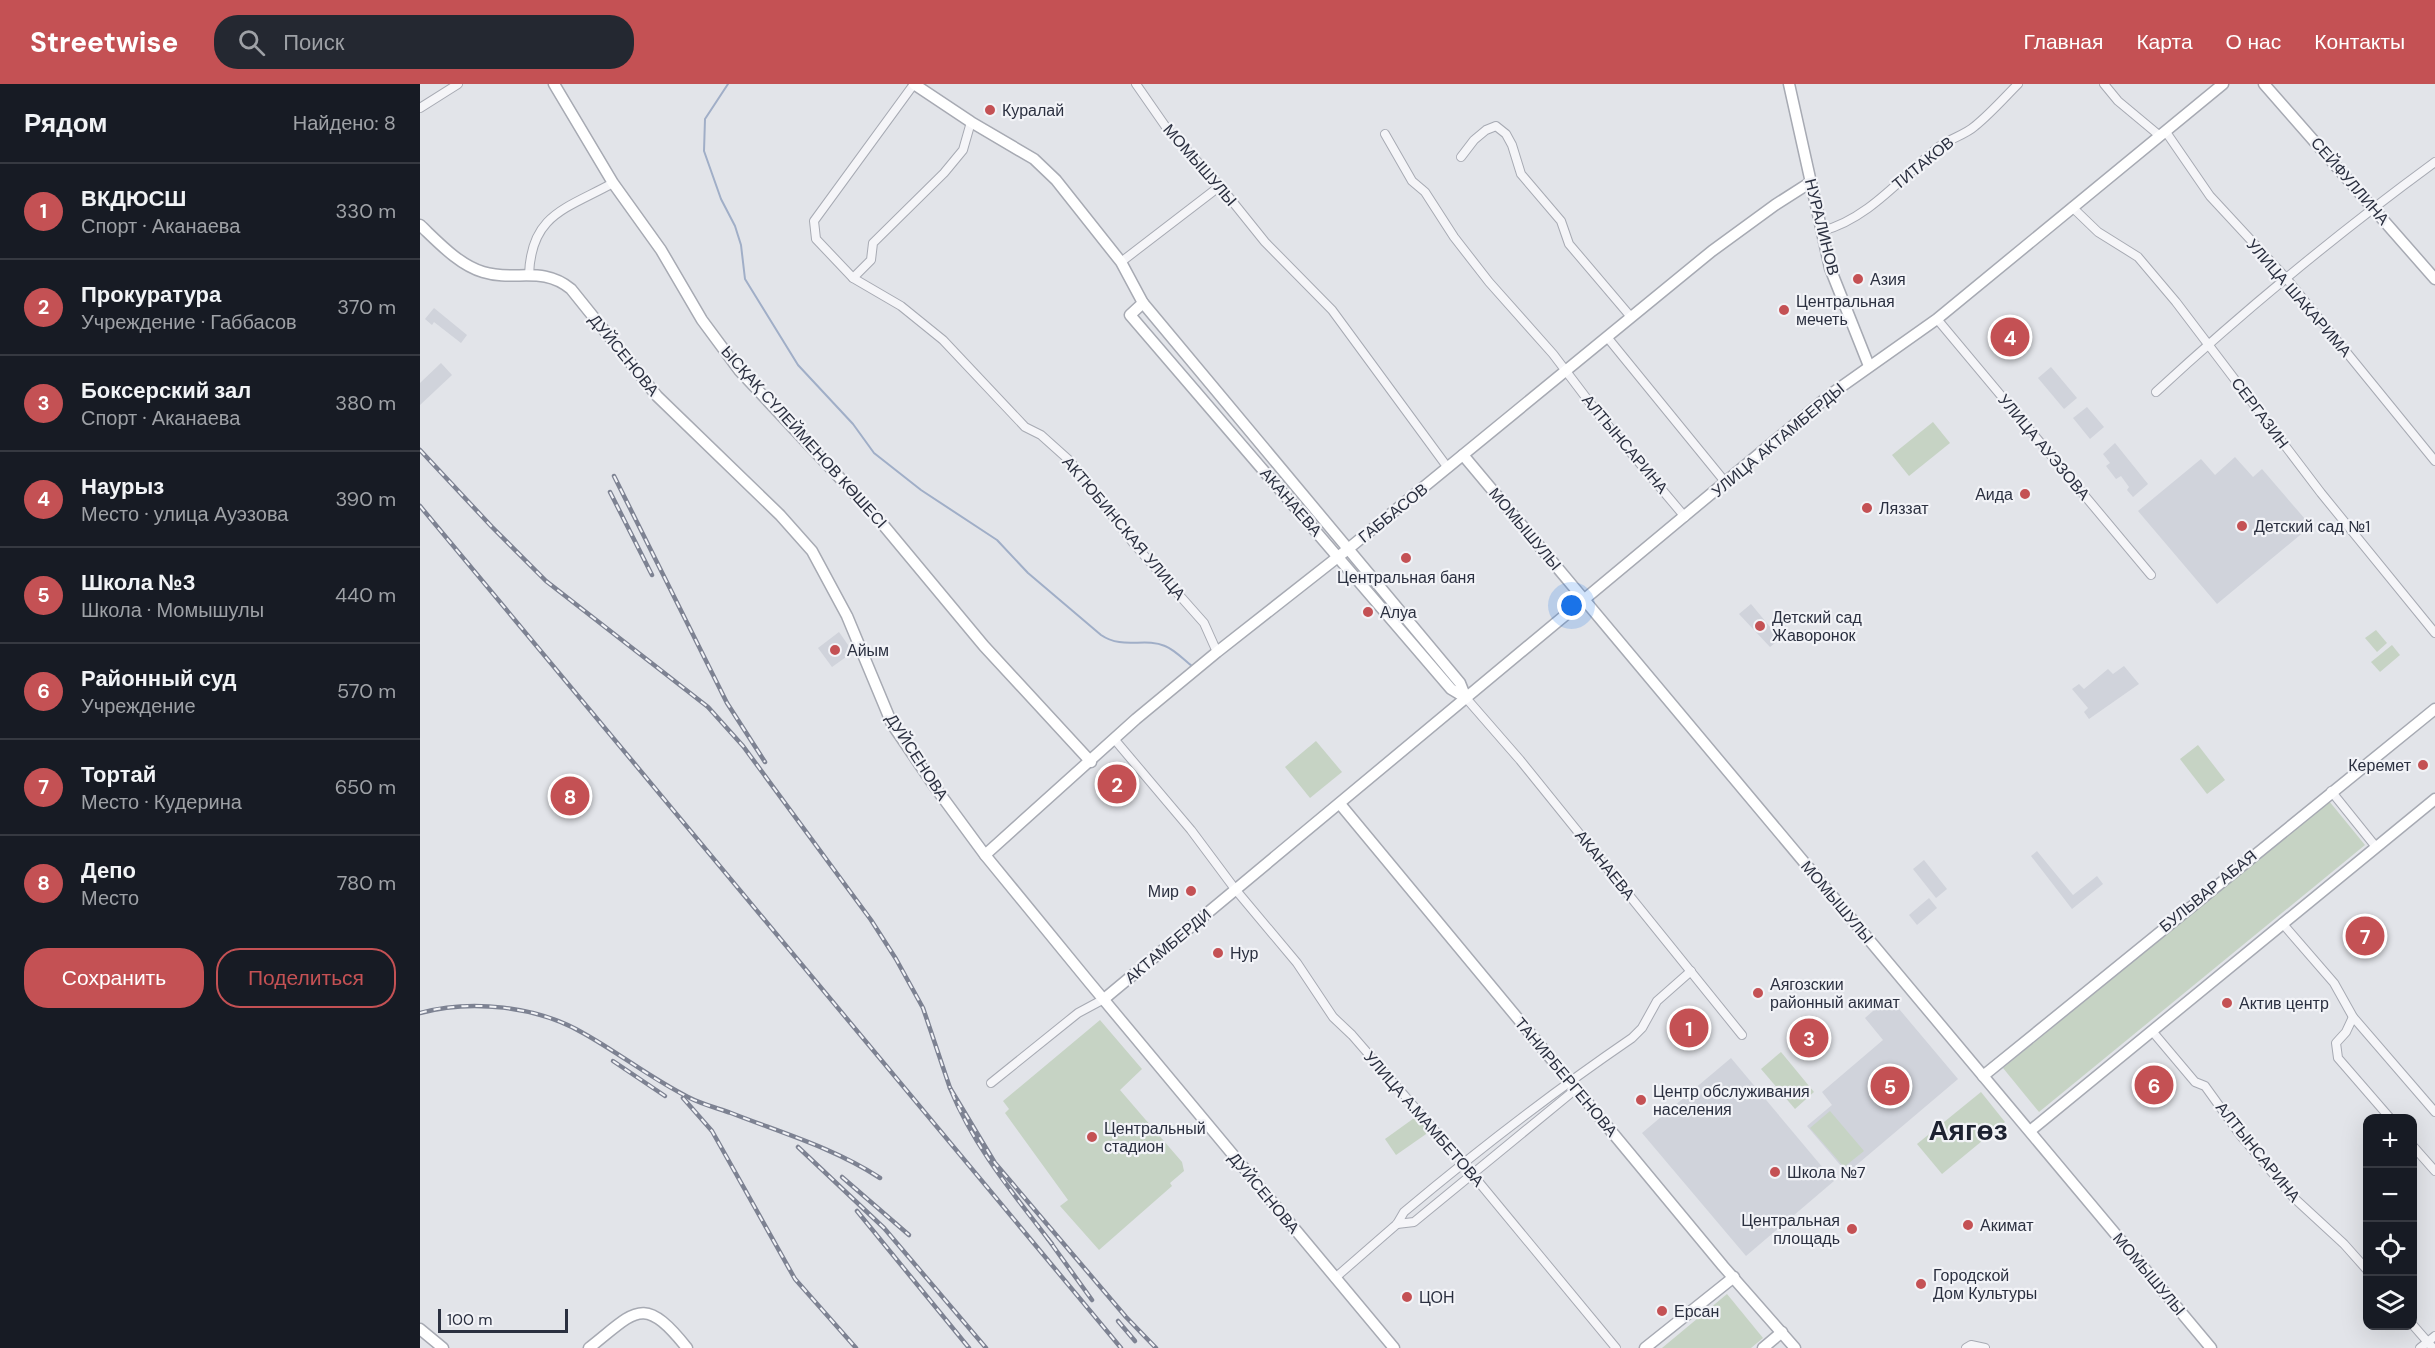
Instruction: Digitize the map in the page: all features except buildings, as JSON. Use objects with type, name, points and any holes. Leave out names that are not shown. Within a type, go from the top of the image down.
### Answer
[{"type":"main road","name":"ЫСҚАҚ СҮЛЕЙМЕНОВ КӨШЕСІ","points":[[554,84],[613,183],[660,250],[702,320],[739,370],[880,521],[984,646],[1091,762]]},
{"type":"main road","name":"АКАНАЕВА","points":[[914,84],[971,122],[1034,159],[1056,180],[1121,262],[1143,303],[1460,683],[1466,698]]},
{"type":"main road","name":"НУРАЛИНОВ","points":[[1789,84],[1830,268],[1869,366]]},
{"type":"main road","name":"УЛИЦА АКТАМБЕРДЫ","points":[[1340,804],[1831,394],[1937,319],[2223,84]]},
{"type":"main road","name":"СЕЙФУЛЛИНА","points":[[2264,84],[2435,279]]},
{"type":"main road","name":"ГАББАСОВ","points":[[985,855],[1217,652],[1348,549],[1737,233],[1811,182]]},
{"type":"main road","name":"ДУЙСЕНОВА","points":[[420,225],[462,262],[480,272],[542,274],[553,277],[572,288],[657,396],[774,508],[812,551],[847,616],[892,724],[985,855],[1394,1348]]},
{"type":"main road","name":"АКАНАЕВА","points":[[1143,303],[1130,315],[1451,689],[1466,698]]},
{"type":"main road","name":"МОМЫШУЛЫ","points":[[1463,455],[2211,1348]]},
{"type":"main road","name":"БУЛЬВАР АБАЯ","points":[[1983,1076],[2331,791],[2435,709]]},
{"type":"main road","points":[[2030,1131],[2282,922],[2435,799]]},
{"type":"main road","name":"АКТАМБЕРДИ","points":[[1104,999],[1340,804]]},
{"type":"main road","name":"ТАНИРБЕРГЕНОВА","points":[[1340,804],[1572,1085],[1795,1348]]},
{"type":"main road","points":[[1645,1348],[1734,1277]]},
{"type":"main road","points":[[589,1348],[604,1344],[627,1317],[637,1313],[655,1315],[669,1325],[687,1348]]},
{"type":"main road","points":[[420,1329],[443,1348]]},
{"type":"main road","points":[[1763,1348],[1782,1332]]},
{"type":"street","points":[[420,108],[458,84]]},
{"type":"street","name":"АКТЮБИНСКАЯ УЛИЦА","points":[[914,84],[814,221],[816,238],[853,278],[901,306],[943,340],[1025,427],[1041,435],[1070,461],[1134,544],[1204,623],[1217,652]]},
{"type":"street","name":"МОМЫШУЛЫ","points":[[1136,84],[1168,130],[1220,186],[1265,242],[1332,310],[1448,468]]},
{"type":"street","name":"ТИТАКОВ","points":[[1822,231],[1839,227],[1869,208],[1907,172],[1949,139],[1974,128],[2018,84]]},
{"type":"street","name":"УЛИЦА ШАКАРИМА","points":[[2104,84],[2118,101],[2163,134],[2210,196],[2286,278],[2435,461]]},
{"type":"street","points":[[853,278],[870,260],[873,243],[944,173],[963,150],[971,122]]},
{"type":"street","points":[[1461,156],[1486,130],[1496,126],[1506,134],[1521,174],[1561,221],[1569,244],[1631,317]]},
{"type":"street","name":"АЛТЫНСАРИНА","points":[[1385,134],[1412,181],[1425,192],[1454,237],[1489,282],[1566,370],[1685,517]]},
{"type":"street","points":[[2157,392],[2208,344],[2286,278],[2373,207],[2435,162]]},
{"type":"street","points":[[529,275],[529,254],[534,239],[546,221],[613,183]]},
{"type":"street","points":[[1121,262],[1220,186]]},
{"type":"street","name":"СЕРГАЗИН","points":[[2072,207],[2098,232],[2138,258],[2208,344],[2321,493],[2435,633]]},
{"type":"street","name":"УЛИЦА АУЭЗОВА","points":[[1937,319],[2151,575]]},
{"type":"street","points":[[1607,337],[1726,483]]},
{"type":"street","name":"АКАНАЕВА","points":[[1466,698],[1742,1035]]},
{"type":"street","name":"УЛИЦА А.МАМБЕТОВА","points":[[1115,740],[1191,830],[1235,889],[1297,963],[1333,1017],[1352,1035],[1463,1162],[1616,1348]]},
{"type":"street","points":[[2331,791],[2376,847]]},
{"type":"street","points":[[2282,922],[2334,983],[2353,1017],[2435,1112]]},
{"type":"street","points":[[1335,1278],[1397,1224],[1404,1212],[1463,1162],[1572,1085],[1632,1038],[1641,1028],[1657,1001],[1691,971]]},
{"type":"street","name":"АКТАМБЕРДИ","points":[[991,1083],[1078,1013],[1104,999]]},
{"type":"street","points":[[2353,1017],[2346,1032],[2336,1043],[2338,1058],[2386,1114]]},
{"type":"street","name":"АЛТЫНСАРИНА","points":[[2152,1031],[2195,1082],[2205,1086],[2241,1136],[2293,1197],[2344,1244],[2363,1266]]},
{"type":"street","points":[[1397,1224],[1414,1221],[1572,1085]]},
{"type":"street","points":[[2417,1151],[2435,1171]]},
{"type":"street","points":[[2417,1328],[2432,1342],[2420,1348]]},
{"type":"street","points":[[1965,1348],[1971,1345],[1985,1348]]},
{"type":"shaded area","points":[[434,308],[467,335],[461,343],[434,322],[432,325],[425,319]]},
{"type":"shaded area","points":[[441,363],[452,375],[420,405],[420,383]]},
{"type":"shaded area","points":[[2051,367],[2077,398],[2064,409],[2038,378]]},
{"type":"shaded area","points":[[2087,407],[2104,427],[2090,439],[2073,418]]},
{"type":"shaded area","points":[[2115,443],[2148,484],[2133,497],[2121,476],[2116,479],[2106,466],[2110,463],[2103,454]]},
{"type":"shaded area","points":[[2235,457],[2253,477],[2262,469],[2311,526],[2217,604],[2138,511],[2201,459],[2215,475]]},
{"type":"shaded area","name":"Детский сад Жаворонок","points":[[1751,604],[1780,639],[1770,647],[1739,614]]},
{"type":"shaded area","name":"Айым","points":[[839,632],[853,652],[832,667],[818,648]]},
{"type":"shaded area","points":[[2124,666],[2139,684],[2089,719],[2084,712],[2088,708],[2072,689],[2079,684],[2084,689],[2108,669],[2113,674]]},
{"type":"shaded area","points":[[2037,851],[2073,895],[2097,876],[2103,884],[2072,909],[2031,856]]},
{"type":"shaded area","points":[[1924,860],[1947,889],[1936,898],[1913,869]]},
{"type":"shaded area","points":[[1929,898],[1937,908],[1917,925],[1909,915]]},
{"type":"shaded area","points":[[1889,997],[1958,1079],[1847,1173],[1807,1126],[1832,1105],[1822,1092],[1883,1040],[1865,1018]]},
{"type":"shaded area","points":[[1731,1058],[1834,1181],[1746,1256],[1642,1133]]},
{"type":"green space","points":[[1933,422],[1950,443],[1909,476],[1892,455]]},
{"type":"green space","points":[[2376,630],[2387,643],[2377,652],[2365,638]]},
{"type":"green space","points":[[2392,645],[2400,655],[2380,672],[2371,662]]},
{"type":"green space","points":[[1316,741],[1342,772],[1310,798],[1285,767]]},
{"type":"green space","points":[[2198,745],[2225,780],[2207,794],[2180,759]]},
{"type":"green space","points":[[2329,801],[2365,845],[2039,1112],[2003,1068]]},
{"type":"green space","name":"Центральный стадион","points":[[1100,1020],[1142,1069],[1120,1090],[1182,1162],[1184,1171],[1170,1183],[1172,1186],[1099,1250],[1060,1206],[1068,1200],[1005,1113],[1009,1109],[1003,1101]]},
{"type":"green space","points":[[1781,1052],[1814,1092],[1795,1109],[1761,1069]]},
{"type":"green space","points":[[1981,1092],[2005,1122],[1942,1174],[1917,1144]]},
{"type":"green space","points":[[1830,1111],[1864,1151],[1844,1167],[1810,1128]]},
{"type":"green space","points":[[1417,1116],[1429,1132],[1396,1155],[1385,1139]]},
{"type":"green space","points":[[1727,1294],[1763,1338],[1751,1348],[1662,1348]]},
{"type":"waterway","points":[[728,84],[705,119],[704,151],[721,199],[735,226],[741,245],[745,279],[798,365],[853,424],[874,453],[921,490],[997,540],[1028,573],[1101,635],[1117,642],[1165,646],[1192,666]]},
{"type":"railway","points":[[420,450],[546,581],[708,707],[743,746],[871,920],[896,959],[923,1008],[950,1088]]},
{"type":"railway","points":[[614,476],[727,703],[765,762]]},
{"type":"railway","points":[[610,492],[652,575]]},
{"type":"railway","points":[[420,506],[1121,1348]]},
{"type":"railway","points":[[420,1013],[461,1006],[482,1006],[525,1011],[565,1024],[693,1099],[826,1150],[880,1178]]},
{"type":"railway","points":[[613,1061],[665,1096]]},
{"type":"railway","points":[[1048,1239],[981,1148],[950,1088],[995,1163],[1126,1317],[1156,1348]]},
{"type":"railway","points":[[683,1098],[712,1131],[795,1279],[856,1348]]},
{"type":"railway","points":[[798,1147],[884,1228],[986,1348]]},
{"type":"railway","points":[[842,1177],[909,1235]]},
{"type":"railway","points":[[857,1211],[969,1348]]},
{"type":"railway","points":[[1052,1244],[1048,1239],[1092,1300]]},
{"type":"railway","points":[[1118,1321],[1135,1341]]},
{"type":"place","name":"Куралай","points":[[990,110]]},
{"type":"place","name":"Азия","points":[[1858,279]]},
{"type":"place","name":"Центральная мечеть","points":[[1784,310]]},
{"type":"place","name":"Наурыз","points":[[2010,337]]},
{"type":"place","name":"Аида","points":[[2025,494]]},
{"type":"place","name":"Ляззат","points":[[1867,508]]},
{"type":"place","name":"Детский сад №1","points":[[2242,526]]},
{"type":"place","name":"Центральная баня","points":[[1406,558]]},
{"type":"place","name":"Алуа","points":[[1368,612]]},
{"type":"place","name":"Детский сад Жаворонок","points":[[1760,626]]},
{"type":"place","name":"Айым","points":[[835,650]]},
{"type":"place","name":"Керемет","points":[[2423,765]]},
{"type":"place","name":"Прокуратура","points":[[1117,784]]},
{"type":"place","name":"Депо","points":[[570,796]]},
{"type":"place","name":"Мир","points":[[1191,891]]},
{"type":"place","name":"Тортай","points":[[2365,936]]},
{"type":"place","name":"Нур","points":[[1218,953]]},
{"type":"place","name":"Аягозскии районный акимат","points":[[1758,993]]},
{"type":"place","name":"Актив центр","points":[[2227,1003]]},
{"type":"place","name":"ВКДЮСШ","points":[[1689,1028]]},
{"type":"place","name":"Боксерский зал","points":[[1809,1038]]},
{"type":"place","name":"Районный суд","points":[[2154,1085]]},
{"type":"place","name":"Школа №3","points":[[1890,1086]]},
{"type":"place","name":"Центр обслуживания населения","points":[[1641,1100]]},
{"type":"place","name":"Центральный стадион","points":[[1092,1137]]},
{"type":"place","name":"Школа №7","points":[[1775,1172]]},
{"type":"place","name":"Акимат","points":[[1968,1225]]},
{"type":"place","name":"Центральная площадь","points":[[1852,1229]]},
{"type":"place","name":"Городской Дом Культуры","points":[[1921,1284]]},
{"type":"place","name":"ЦОН","points":[[1407,1297]]},
{"type":"place","name":"Ерсан","points":[[1662,1311]]},
{"type":"district","name":"Аягөз","points":[[1968,1130]]}]
